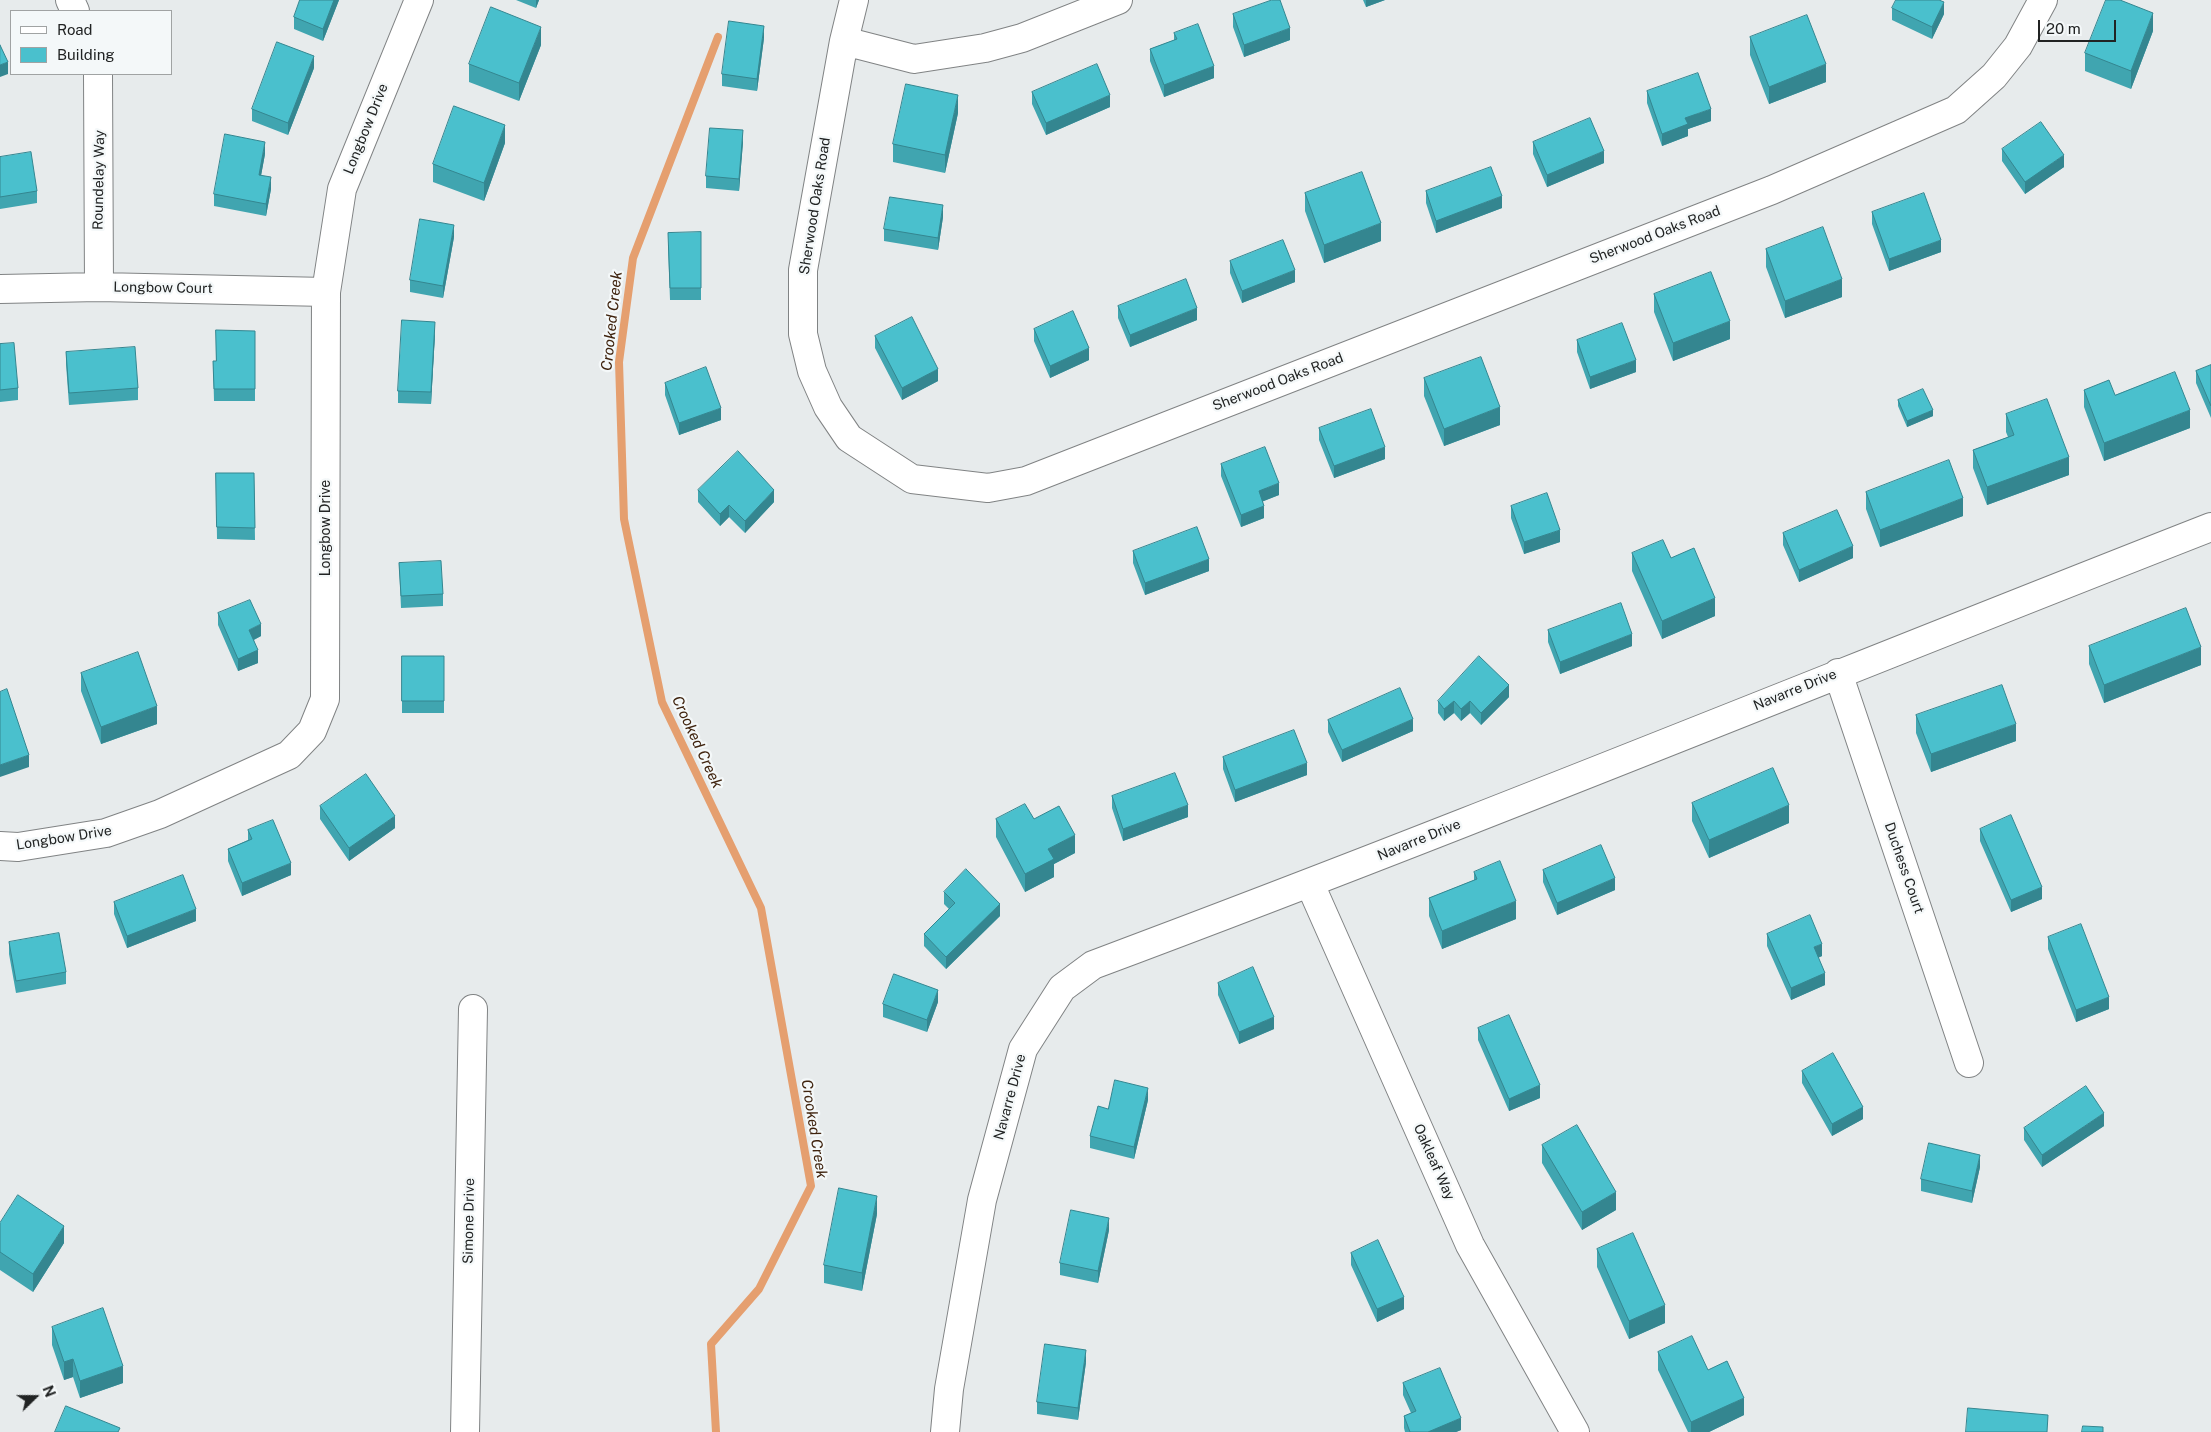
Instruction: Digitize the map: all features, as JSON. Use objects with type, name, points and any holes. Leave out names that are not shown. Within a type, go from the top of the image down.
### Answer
[{"type":"street","name":"Longbow Drive","points":[[0,846],[18,847],[106,833],[160,814],[289,755],[312,731],[325,698],[326,292],[342,189],[419,0]]},
{"type":"street","name":"Sherwood Oaks Road","points":[[854,0],[844,41],[803,270],[803,334],[812,371],[828,407],[849,438],[912,478],[988,488],[1035,477],[1744,200],[1956,110],[1994,76],[2018,46],[2043,0]]},
{"type":"street","points":[[844,41],[914,59],[985,48],[1022,38],[1118,0]]},
{"type":"street","name":"Roundelay Way","points":[[98,75],[99,287]]},
{"type":"street","name":"Longbow Court","points":[[0,289],[99,287],[326,292]]},
{"type":"street","name":"Navarre Drive","points":[[945,1432],[948,1389],[982,1200],[1023,1049],[1062,988],[1093,965],[1310,884],[1838,673],[2211,527]]},
{"type":"street","name":"Duchess Court","points":[[1838,673],[1969,1063]]},
{"type":"street","name":"Oakleaf Way","points":[[1310,884],[1470,1245],[1575,1432]]},
{"type":"street","name":"Simone Drive","points":[[465,1432],[473,1009]]},
{"type":"building","points":[[300,0],[334,0],[323,29],[294,17]]},
{"type":"building","points":[[1272,0],[1280,0],[1290,28],[1244,45],[1233,14]]},
{"type":"building","points":[[1896,0],[1939,0],[1944,2],[1932,27],[1892,8]]},
{"type":"building","points":[[2106,0],[2120,0],[2153,13],[2131,71],[2085,53]]},
{"type":"building","points":[[491,7],[541,27],[519,83],[469,64]]},
{"type":"building","points":[[1807,15],[1826,64],[1769,87],[1750,37]]},
{"type":"building","points":[[729,21],[764,26],[757,79],[722,74]]},
{"type":"building","points":[[1198,24],[1214,66],[1164,85],[1150,49],[1177,39],[1174,33]]},
{"type":"building","points":[[277,42],[314,56],[288,123],[252,109]]},
{"type":"building","points":[[0,45],[8,62],[0,65]]},
{"type":"building","points":[[1097,64],[1110,95],[1046,123],[1032,92]]},
{"type":"building","points":[[1698,73],[1711,109],[1685,118],[1688,124],[1662,134],[1647,91]]},
{"type":"building","points":[[906,84],[958,95],[945,155],[893,144]]},
{"type":"building","points":[[454,106],[505,125],[484,183],[433,164]]},
{"type":"building","points":[[1590,118],[1604,151],[1547,175],[1533,142]]},
{"type":"building","points":[[2041,122],[2064,155],[2025,182],[2002,149]]},
{"type":"building","points":[[710,128],[743,130],[739,179],[706,176]]},
{"type":"building","points":[[225,134],[265,142],[259,175],[271,177],[266,204],[214,194]]},
{"type":"building","points":[[31,152],[37,191],[0,197],[0,157]]},
{"type":"building","points":[[1491,167],[1502,196],[1436,221],[1426,191]]},
{"type":"building","points":[[1362,172],[1381,223],[1324,245],[1305,193]]},
{"type":"building","points":[[1924,193],[1941,240],[1889,259],[1872,212]]},
{"type":"building","points":[[890,197],[943,205],[938,238],[884,229]]},
{"type":"building","points":[[420,219],[454,225],[443,286],[410,280]]},
{"type":"building","points":[[1823,227],[1842,279],[1785,301],[1766,249]]},
{"type":"building","points":[[701,232],[701,288],[670,288],[668,233]]},
{"type":"building","points":[[1283,240],[1295,270],[1242,291],[1230,261]]},
{"type":"building","points":[[1711,272],[1730,321],[1673,343],[1654,294]]},
{"type":"building","points":[[1186,279],[1197,308],[1130,335],[1118,306]]},
{"type":"building","points":[[1073,311],[1089,348],[1050,366],[1034,329]]},
{"type":"building","points":[[912,317],[938,369],[902,388],[875,336]]},
{"type":"building","points":[[402,320],[435,322],[431,392],[398,391]]},
{"type":"building","points":[[1622,323],[1636,360],[1590,377],[1577,340]]},
{"type":"building","points":[[216,330],[255,331],[255,389],[214,389],[213,361],[216,361]]},
{"type":"building","points":[[14,343],[18,388],[0,390],[0,344]]},
{"type":"building","points":[[135,347],[138,388],[69,393],[66,352]]},
{"type":"building","points":[[1481,357],[1500,407],[1444,429],[1424,378]]},
{"type":"building","points":[[2211,365],[2211,406],[2196,371]]},
{"type":"building","points":[[706,367],[721,408],[679,423],[665,383]]},
{"type":"building","points":[[2175,372],[2190,410],[2104,443],[2084,390],[2109,380],[2115,395]]},
{"type":"building","points":[[1923,389],[1933,410],[1907,421],[1898,400]]},
{"type":"building","points":[[2047,399],[2069,457],[1987,487],[1973,450],[2014,435],[2006,414]]},
{"type":"building","points":[[1371,409],[1385,447],[1334,466],[1319,428]]},
{"type":"building","points":[[1265,447],[1279,483],[1259,491],[1264,506],[1241,515],[1221,464]]},
{"type":"building","points":[[738,451],[774,490],[745,521],[729,505],[720,514],[698,490]]},
{"type":"building","points":[[1949,460],[1963,498],[1880,530],[1866,492]]},
{"type":"building","points":[[216,473],[254,473],[255,528],[217,527]]},
{"type":"building","points":[[1547,493],[1560,530],[1524,542],[1511,506]]},
{"type":"building","points":[[1837,510],[1853,546],[1799,570],[1783,533]]},
{"type":"building","points":[[1197,527],[1209,559],[1145,583],[1133,551]]},
{"type":"building","points":[[1663,540],[1671,558],[1694,548],[1715,598],[1662,621],[1632,553]]},
{"type":"building","points":[[441,561],[443,594],[401,596],[399,563]]},
{"type":"building","points":[[250,600],[261,624],[249,630],[258,650],[238,659],[218,613]]},
{"type":"building","points":[[1621,603],[1632,634],[1560,662],[1548,630]]},
{"type":"building","points":[[2186,608],[2201,647],[2104,685],[2089,646]]},
{"type":"building","points":[[138,652],[157,706],[101,727],[81,673]]},
{"type":"building","points":[[402,656],[444,656],[444,701],[402,701]]},
{"type":"building","points":[[1479,656],[1509,685],[1481,713],[1470,701],[1461,709],[1454,701],[1444,709],[1438,701]]},
{"type":"building","points":[[2002,685],[2016,724],[1931,754],[1916,715]]},
{"type":"building","points":[[1400,688],[1413,719],[1342,750],[1328,720]]},
{"type":"building","points":[[7,689],[29,755],[0,765],[0,692]]},
{"type":"building","points":[[1294,730],[1307,763],[1235,790],[1223,757]]},
{"type":"building","points":[[1773,768],[1789,805],[1709,840],[1692,803]]},
{"type":"building","points":[[1175,773],[1188,805],[1123,829],[1112,796]]},
{"type":"building","points":[[366,774],[395,816],[349,848],[320,806]]},
{"type":"building","points":[[1025,804],[1034,819],[1059,806],[1075,835],[1048,849],[1054,859],[1025,874],[996,819]]},
{"type":"building","points":[[2011,815],[2042,887],[2011,900],[1980,829]]},
{"type":"building","points":[[273,820],[291,863],[242,883],[228,849],[252,839],[248,830]]},
{"type":"building","points":[[1601,845],[1615,878],[1557,903],[1543,870]]},
{"type":"building","points":[[1500,861],[1516,901],[1442,931],[1429,898],[1477,879],[1474,872]]},
{"type":"building","points":[[966,869],[1000,904],[946,957],[924,934],[955,903],[944,892]]},
{"type":"building","points":[[183,875],[196,909],[127,936],[114,902]]},
{"type":"building","points":[[1810,915],[1822,944],[1814,947],[1825,973],[1791,988],[1767,934]]},
{"type":"building","points":[[2081,924],[2109,997],[2076,1010],[2048,937]]},
{"type":"building","points":[[59,933],[66,972],[16,981],[9,942]]},
{"type":"building","points":[[1253,967],[1274,1017],[1239,1032],[1218,983]]},
{"type":"building","points":[[894,974],[938,990],[927,1020],[883,1004]]},
{"type":"building","points":[[1509,1015],[1540,1085],[1509,1099],[1478,1028]]},
{"type":"building","points":[[1833,1053],[1863,1107],[1832,1124],[1802,1071]]},
{"type":"building","points":[[1115,1080],[1148,1088],[1134,1147],[1090,1136],[1098,1106],[1108,1109]]},
{"type":"building","points":[[2086,1086],[2104,1113],[2042,1155],[2024,1128]]},
{"type":"building","points":[[1577,1125],[1616,1192],[1582,1212],[1542,1145]]},
{"type":"building","points":[[1929,1143],[1980,1155],[1972,1191],[1921,1179]]},
{"type":"building","points":[[839,1188],[877,1196],[862,1273],[824,1265]]},
{"type":"building","points":[[18,1195],[64,1226],[33,1274],[0,1252],[0,1223]]},
{"type":"building","points":[[1071,1210],[1109,1218],[1098,1271],[1060,1263]]},
{"type":"building","points":[[1633,1233],[1665,1305],[1629,1321],[1597,1249]]},
{"type":"building","points":[[1378,1240],[1404,1297],[1377,1309],[1351,1253]]},
{"type":"building","points":[[103,1308],[123,1366],[80,1381],[73,1359],[64,1362],[52,1327]]},
{"type":"building","points":[[1692,1336],[1708,1370],[1727,1361],[1744,1398],[1691,1422],[1658,1352]]},
{"type":"building","points":[[1045,1344],[1086,1350],[1078,1408],[1037,1402]]},
{"type":"building","points":[[1440,1368],[1461,1418],[1428,1432],[1410,1432],[1404,1416],[1416,1411],[1403,1383]]},
{"type":"building","points":[[66,1406],[120,1428],[118,1432],[55,1432]]},
{"type":"building","points":[[1968,1408],[2048,1415],[2047,1432],[1966,1432]]},
{"type":"building","points":[[2083,1426],[2103,1427],[2103,1432],[2082,1432]]},
{"type":"waterway","name":"Crooked Creek","points":[[716,1432],[711,1344],[759,1289],[811,1186],[761,908],[662,702],[624,519],[619,362],[633,258],[718,37]]}]
